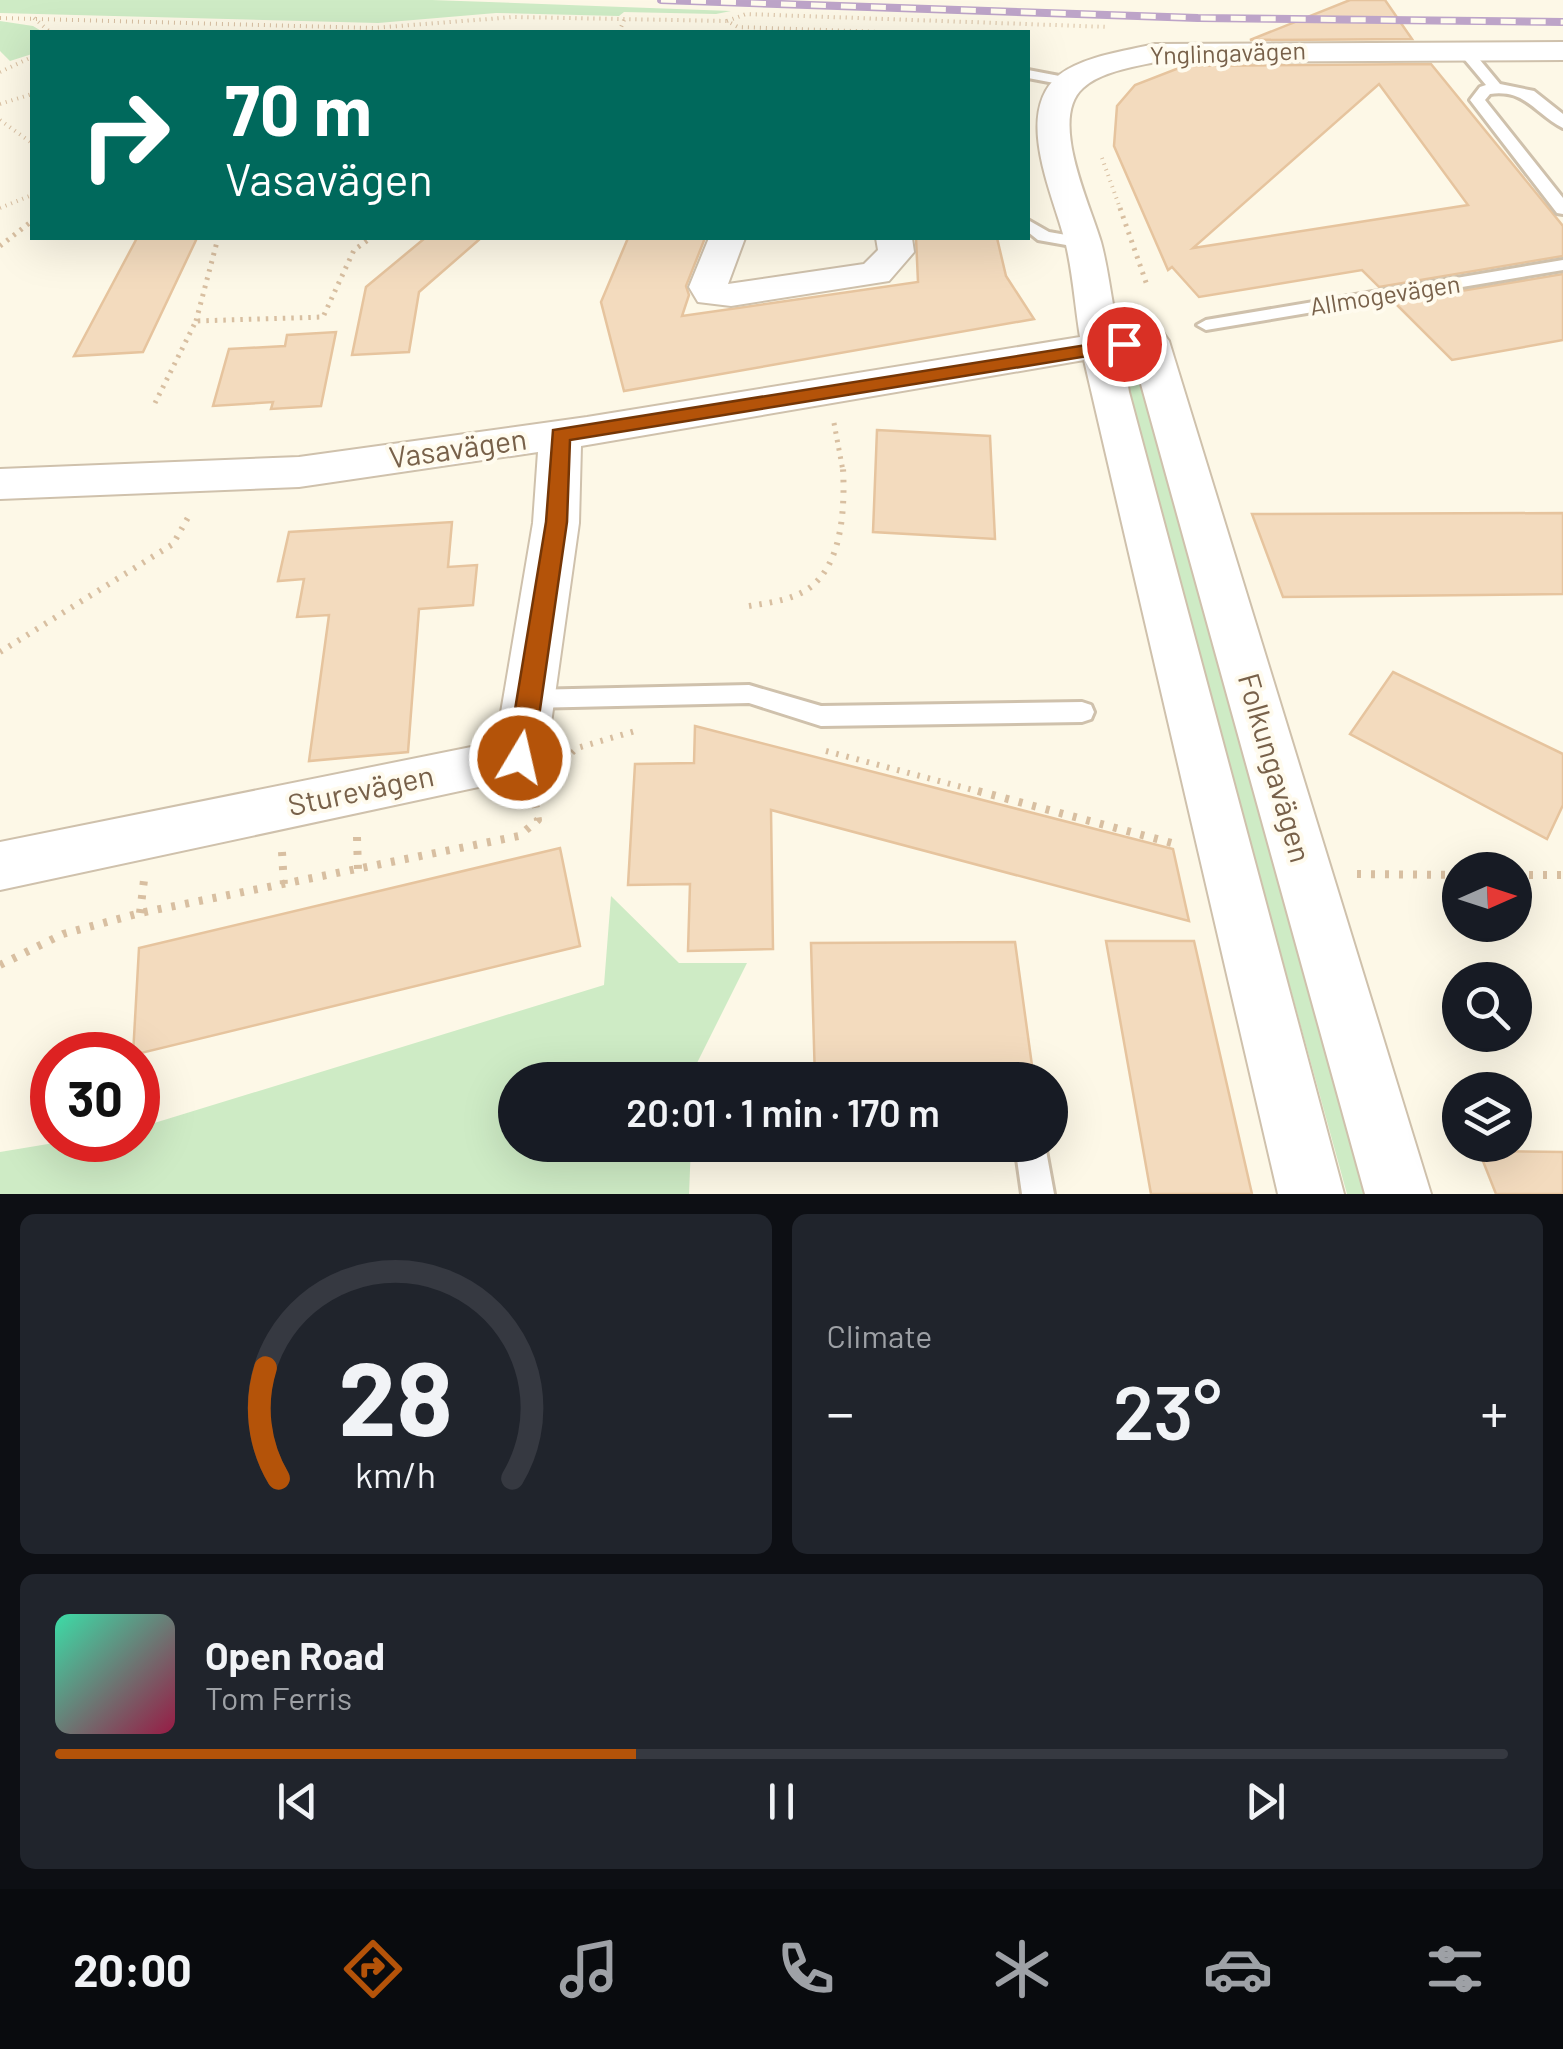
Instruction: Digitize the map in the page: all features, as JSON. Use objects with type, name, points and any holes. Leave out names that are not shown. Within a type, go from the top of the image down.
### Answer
[{"type":"street","name":"Ynglingavägen","points":[[1070,82],[1112,62],[1155,53],[1563,51]]},
{"type":"street","points":[[1070,82],[1056,107],[1054,152],[1083,244],[1133,327],[1311,1194]]},
{"type":"street","points":[[727,240],[708,287],[711,294],[731,295],[876,273],[896,252],[894,240]]},
{"type":"street","name":"Vasavägen","points":[[0,484],[299,472],[560,435],[1133,327]]},
{"type":"street","name":"Folkungavägen","points":[[1133,327],[1398,1194]]},
{"type":"street","name":"Sturevägen","points":[[0,866],[520,758],[556,522],[560,435]]},
{"type":"lane","points":[[1465,50],[1496,88]]},
{"type":"lane","points":[[1030,74],[1070,82]]},
{"type":"lane","points":[[1563,123],[1541,99],[1517,89],[1496,88],[1479,94],[1477,100],[1563,209]]},
{"type":"lane","points":[[1030,226],[1044,236],[1083,244]]},
{"type":"lane","name":"Allmogevägen","points":[[1206,325],[1563,266]]},
{"type":"lane","points":[[529,699],[749,694],[821,716],[1082,712]]},
{"type":"lane","points":[[1033,1162],[1038,1194]]},
{"type":"path","points":[[0,18],[374,28],[514,18],[727,21],[746,14],[1094,27]]},
{"type":"path","points":[[33,18],[48,30]]},
{"type":"path","points":[[620,30],[624,20]]},
{"type":"path","points":[[727,21],[738,27],[825,30]]},
{"type":"path","points":[[425,26],[437,30]]},
{"type":"path","points":[[368,30],[374,28]]},
{"type":"path","points":[[0,72],[30,59]]},
{"type":"path","points":[[0,104],[30,95]]},
{"type":"path","points":[[0,120],[30,142]]},
{"type":"path","points":[[1100,152],[1133,327]]},
{"type":"path","points":[[0,208],[30,195]]},
{"type":"path","points":[[0,246],[30,223]]},
{"type":"path","points":[[155,403],[196,321],[217,240]]},
{"type":"path","points":[[196,321],[323,317],[354,250],[369,240]]},
{"type":"path","points":[[749,606],[785,600],[811,587],[826,568],[843,516],[844,479],[836,426],[826,409]]},
{"type":"path","points":[[0,652],[173,544],[198,500]]},
{"type":"path","points":[[566,759],[576,748],[652,726]]},
{"type":"path","points":[[823,750],[1186,846]]},
{"type":"path","points":[[0,964],[63,934],[140,914],[519,836],[538,820],[533,794],[544,782]]},
{"type":"path","points":[[357,824],[358,870]]},
{"type":"path","points":[[281,840],[284,886]]},
{"type":"path","points":[[140,914],[145,868]]},
{"type":"path","points":[[1341,874],[1442,874]]},
{"type":"path","points":[[1532,875],[1563,875]]},
{"type":"green space","points":[[0,0],[432,0],[731,11],[624,12],[619,16],[496,13],[378,23],[0,13]]},
{"type":"green space","points":[[0,21],[40,30],[30,30],[30,55],[10,61],[0,51]]},
{"type":"green space","points":[[1119,366],[1140,366],[1382,1194],[1347,1194]]},
{"type":"green space","points":[[611,896],[679,963],[747,963],[698,1062],[498,1062],[498,1162],[690,1162],[689,1194],[0,1194],[0,1152],[30,1147],[30,1162],[160,1162],[160,1121],[604,985]]},
{"type":"building","points":[[1350,0],[1385,0],[1412,39],[1250,40]]},
{"type":"building","points":[[1431,64],[1563,226],[1563,256],[1379,287],[1362,270],[1199,297],[1172,267],[1168,270],[1114,146],[1117,106],[1135,85],[1184,66]],"holes":[[[1379,84],[1468,205],[1193,248]]]},
{"type":"building","points":[[136,240],[196,240],[143,352],[74,356]]},
{"type":"building","points":[[423,240],[479,240],[419,292],[409,352],[352,355],[366,287]]},
{"type":"building","points":[[627,240],[704,240],[686,286],[689,295],[682,316],[918,282],[916,240],[997,240],[1006,276],[1034,319],[624,391],[601,302]]},
{"type":"building","points":[[1563,274],[1563,340],[1452,360],[1394,302]]},
{"type":"building","points":[[336,332],[321,406],[271,409],[273,402],[213,406],[229,349],[285,346],[287,335]]},
{"type":"building","points":[[877,430],[990,436],[995,539],[873,532]]},
{"type":"building","points":[[1563,513],[1563,594],[1283,597],[1252,514]]},
{"type":"building","points":[[452,522],[448,567],[477,565],[473,605],[419,609],[408,752],[309,761],[329,615],[297,617],[304,579],[278,581],[289,532]]},
{"type":"building","points":[[1393,672],[1563,754],[1563,805],[1547,839],[1350,734]]},
{"type":"building","points":[[695,726],[1173,849],[1189,921],[771,810],[773,949],[688,951],[690,884],[628,885],[635,764],[694,763]]},
{"type":"building","points":[[560,848],[580,946],[160,1048],[160,1032],[134,1032],[139,948]]},
{"type":"building","points":[[1106,941],[1194,941],[1252,1194],[1151,1194]]},
{"type":"building","points":[[1015,942],[1032,1062],[814,1062],[811,943]]},
{"type":"building","points":[[1532,1152],[1563,1152],[1563,1194],[1496,1194],[1483,1162],[1532,1162]]},
{"type":"railway","points":[[661,0],[1198,18],[1563,22]]},
{"type":"route","points":[[520,758],[556,522],[560,435],[1124,344]]}]
